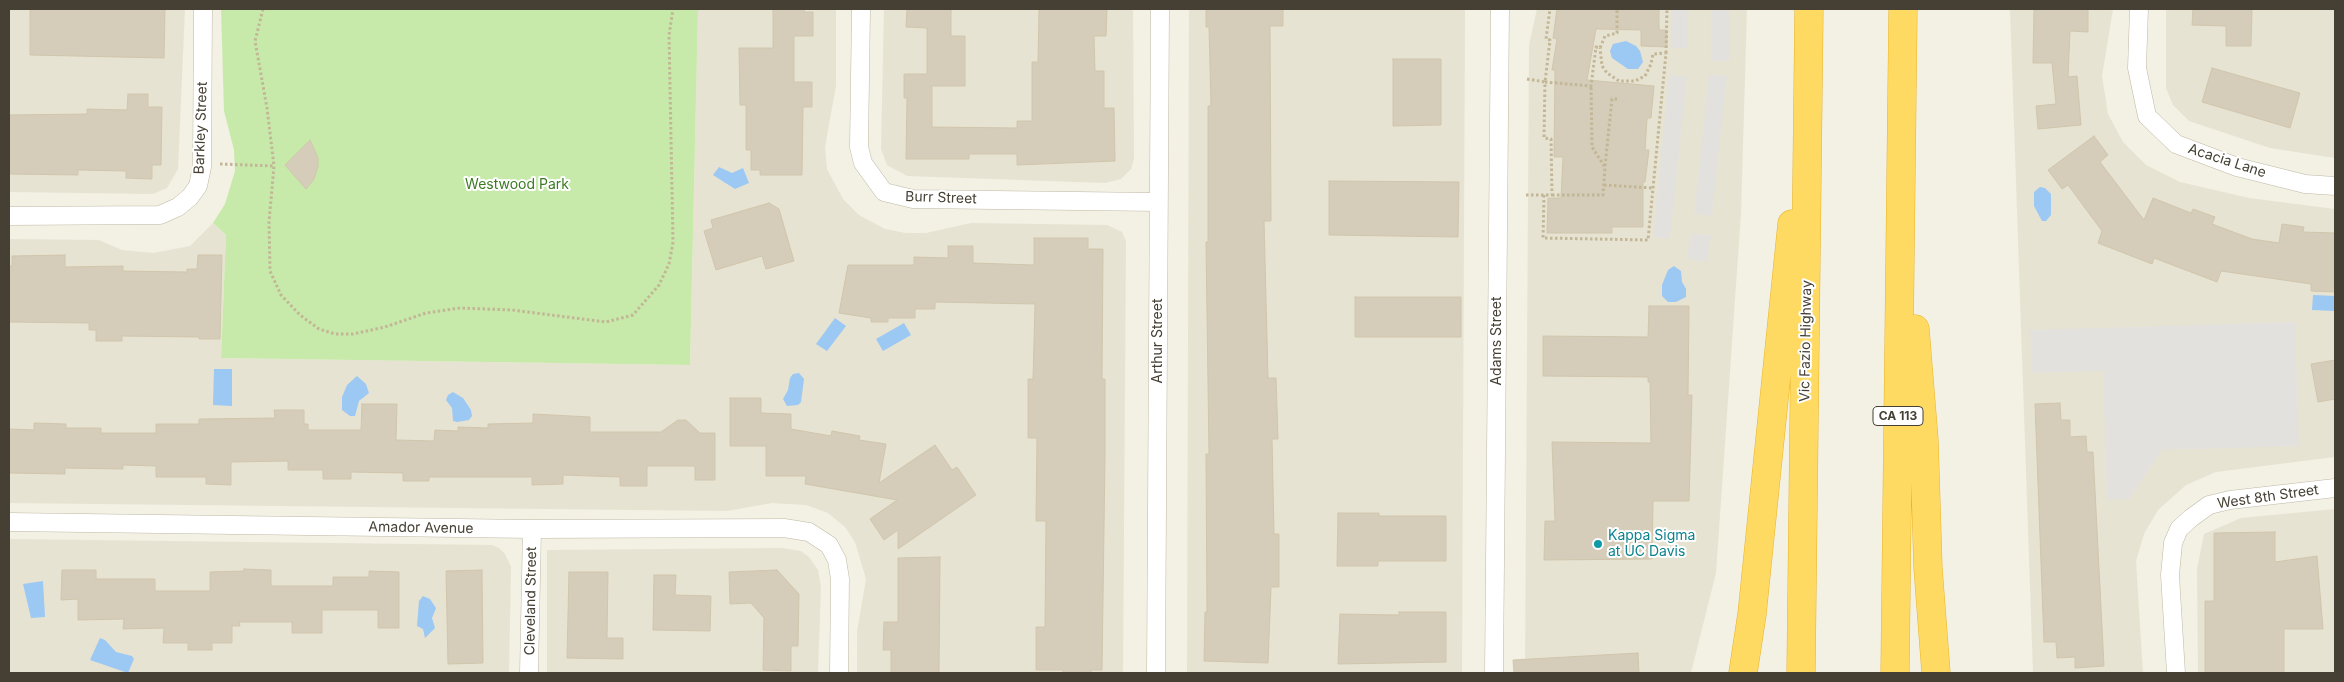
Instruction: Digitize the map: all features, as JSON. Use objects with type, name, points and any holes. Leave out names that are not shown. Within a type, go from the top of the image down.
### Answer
[{"type":"highway","name":"Vic Fazio Highway","points":[[1801,673],[1809,9]]},
{"type":"highway","name":"CA 113","points":[[1895,673],[1903,9]]},
{"type":"highway","points":[[1743,673],[1752,614],[1789,247],[1809,104]]},
{"type":"highway","points":[[1902,158],[1924,440],[1928,568],[1936,673]]},
{"type":"street","name":"Barkley Street","points":[[9,216],[147,216],[170,212],[184,203],[198,186],[202,164],[203,9]]},
{"type":"street","name":"Burr Street","points":[[861,9],[859,147],[863,163],[884,192],[913,200],[1158,202]]},
{"type":"street","name":"Arthur Street","points":[[1156,673],[1160,9]]},
{"type":"street","name":"Adams Street","points":[[1494,673],[1500,9]]},
{"type":"street","name":"Acacia Lane","points":[[2139,9],[2137,68],[2147,116],[2176,144],[2237,167],[2305,184],[2335,186]]},
{"type":"street","name":"West 8th Street","points":[[2176,673],[2170,575],[2173,543],[2179,529],[2209,505],[2230,500],[2335,488]]},
{"type":"street","name":"Amador Avenue","points":[[9,522],[532,529],[784,528],[809,532],[828,545],[837,560],[840,579],[839,673]]},
{"type":"street","name":"Cleveland Street","points":[[529,673],[532,529]]},
{"type":"path","points":[[263,9],[255,41],[267,108],[274,166],[269,222],[270,271],[281,295],[300,315],[319,329],[335,334],[353,334],[385,327],[426,313],[460,308],[512,310],[606,322],[633,315],[659,285],[669,264],[672,242],[669,35],[673,9]]},
{"type":"path","points":[[1550,9],[1546,39],[1550,40],[1545,82],[1544,138],[1551,139],[1552,195]]},
{"type":"path","points":[[1617,9],[1617,33],[1605,36],[1600,48],[1602,66],[1607,73],[1619,80],[1634,81],[1644,76],[1651,64],[1652,54],[1666,53]]},
{"type":"path","points":[[1544,196],[1543,238],[1648,240],[1666,53],[1666,9]]},
{"type":"path","points":[[1600,48],[1596,47],[1591,86],[1592,147],[1605,167]]},
{"type":"path","points":[[1527,79],[1591,86]]},
{"type":"path","points":[[1526,196],[1603,196],[1612,99],[1617,99]]},
{"type":"path","points":[[202,164],[274,166]]},
{"type":"path","points":[[1604,184],[1653,188]]},
{"type":"shaded area","points":[[9,9],[185,9],[178,169],[167,188],[153,194],[9,192]]},
{"type":"shaded area","points":[[698,9],[836,9],[836,86],[825,147],[827,169],[843,199],[859,215],[885,229],[906,233],[926,233],[971,223],[1107,225],[1122,232],[1126,241],[1123,673],[857,673],[857,632],[866,579],[855,542],[845,527],[828,513],[806,505],[772,503],[727,511],[9,503],[9,239],[99,240],[122,250],[153,253],[190,246],[213,223],[226,235],[221,358],[690,365]]},
{"type":"shaded area","points":[[884,9],[1133,9],[1134,159],[1131,169],[1121,179],[1105,183],[907,176],[887,165],[881,149]]},
{"type":"shaded area","points":[[1189,9],[1465,9],[1462,673],[1187,673]]},
{"type":"shaded area","points":[[1537,9],[1747,9],[1741,213],[1716,573],[1691,673],[1525,673],[1529,45]]},
{"type":"shaded area","points":[[1671,9],[1687,9],[1687,48],[1671,48]]},
{"type":"shaded area","points":[[1711,9],[1730,9],[1730,61],[1711,61]]},
{"type":"shaded area","points":[[2010,9],[2113,9],[2102,76],[2108,114],[2123,142],[2146,165],[2180,182],[2249,198],[2335,209],[2335,457],[2216,472],[2186,485],[2158,510],[2144,534],[2136,561],[2143,673],[2033,673]]},
{"type":"shaded area","points":[[2166,9],[2335,9],[2335,158],[2270,148],[2189,121],[2173,105],[2166,88]]},
{"type":"shaded area","points":[[1709,74],[1727,76],[1712,216],[1694,214]]},
{"type":"shaded area","points":[[1669,75],[1687,77],[1670,239],[1653,237]]},
{"type":"shaded area","points":[[1691,233],[1711,235],[1707,262],[1687,259]]},
{"type":"shaded area","points":[[2295,322],[2299,446],[2162,450],[2129,499],[2107,500],[2103,371],[2032,373],[2030,330]]},
{"type":"shaded area","points":[[2335,509],[2335,673],[2198,673],[2197,569],[2204,534],[2241,518]]},
{"type":"shaded area","points":[[9,539],[492,545],[499,548],[505,554],[511,567],[509,673],[9,673]]},
{"type":"shaded area","points":[[782,548],[801,551],[809,557],[818,570],[821,587],[818,673],[547,673],[547,550]]},
{"type":"green space","name":"Westwood Park","points":[[221,9],[698,9],[690,365],[221,358],[226,235],[213,223],[225,204],[235,171],[234,150],[224,111]]},
{"type":"water","points":[[1626,41],[1636,46],[1640,51],[1643,62],[1638,69],[1628,69],[1612,58],[1610,51],[1613,44]]},
{"type":"water","points":[[719,167],[732,173],[743,168],[749,183],[735,189],[713,175]]},
{"type":"water","points":[[2040,187],[2045,188],[2051,194],[2051,215],[2046,221],[2042,221],[2034,206],[2034,192]]},
{"type":"water","points":[[1674,266],[1681,271],[1682,282],[1686,289],[1686,297],[1676,302],[1668,302],[1662,296],[1662,285],[1668,270]]},
{"type":"water","points":[[2313,295],[2335,296],[2335,311],[2312,310]]},
{"type":"water","points":[[835,318],[846,326],[827,351],[816,344]]},
{"type":"water","points":[[904,323],[911,335],[883,351],[876,339]]},
{"type":"water","points":[[214,369],[232,369],[232,406],[213,405]]},
{"type":"water","points":[[799,373],[804,379],[801,402],[798,405],[787,406],[783,399],[788,390],[790,378],[793,374]]},
{"type":"water","points":[[357,376],[366,384],[369,393],[359,401],[355,416],[350,416],[342,410],[342,397],[347,385]]},
{"type":"water","points":[[453,392],[463,398],[471,410],[472,416],[469,420],[453,421],[452,408],[446,400],[448,395]]},
{"type":"water","points":[[43,581],[45,617],[31,618],[23,584]]},
{"type":"water","points":[[423,596],[430,599],[436,608],[432,618],[435,628],[425,638],[423,629],[417,626],[419,601]]},
{"type":"water","points":[[100,638],[105,640],[116,652],[132,656],[134,659],[128,673],[90,660]]},
{"type":"building","points":[[30,9],[165,9],[164,58],[30,55]]},
{"type":"building","points":[[773,9],[804,9],[804,12],[813,12],[813,36],[794,36],[794,82],[812,82],[812,107],[803,107],[802,175],[760,175],[760,170],[751,170],[751,150],[746,150],[746,105],[740,105],[739,48],[773,48]]},
{"type":"building","points":[[907,9],[951,9],[951,36],[965,36],[965,86],[932,86],[932,127],[1017,128],[1017,121],[1032,121],[1032,62],[1038,62],[1039,9],[1107,9],[1106,36],[1094,36],[1095,71],[1104,71],[1104,108],[1114,108],[1115,161],[1017,165],[1017,154],[969,154],[969,159],[906,159],[907,98],[904,98],[904,74],[927,74],[927,28],[906,27]]},
{"type":"building","points":[[1206,9],[1283,9],[1283,26],[1270,26],[1271,221],[1264,221],[1268,378],[1276,378],[1278,439],[1272,439],[1274,534],[1279,534],[1279,587],[1271,587],[1268,663],[1204,661],[1205,612],[1207,612],[1206,454],[1209,454],[1206,242],[1208,242],[1208,106],[1211,106],[1209,27],[1206,27]]},
{"type":"building","points":[[1557,9],[1659,9],[1659,30],[1667,30],[1667,47],[1641,46],[1641,30],[1596,29],[1587,80],[1654,86],[1651,118],[1647,118],[1645,150],[1649,150],[1645,182],[1643,182],[1643,227],[1612,227],[1612,233],[1547,233],[1548,198],[1561,198],[1563,157],[1554,157],[1555,70],[1552,70],[1557,39],[1553,38]]},
{"type":"building","points":[[2034,9],[2088,9],[2088,32],[2070,31],[2068,77],[2077,76],[2081,125],[2038,129],[2036,106],[2056,104],[2052,63],[2033,63]]},
{"type":"building","points":[[2193,9],[2252,9],[2251,46],[2226,46],[2226,26],[2192,25]]},
{"type":"building","points":[[1393,59],[1441,59],[1441,125],[1393,126]]},
{"type":"building","points":[[2212,68],[2300,93],[2290,128],[2202,102]]},
{"type":"building","points":[[128,94],[148,94],[148,107],[162,107],[161,165],[152,165],[152,179],[126,178],[126,171],[78,170],[78,175],[9,174],[9,115],[87,114],[87,109],[127,110]]},
{"type":"building","points":[[2094,136],[2108,155],[2100,162],[2144,220],[2153,198],[2191,213],[2193,209],[2215,217],[2212,224],[2252,239],[2279,243],[2282,224],[2304,227],[2303,232],[2335,233],[2335,292],[2311,291],[2311,284],[2221,271],[2217,282],[2154,258],[2152,264],[2098,243],[2102,231],[2068,185],[2062,189],[2048,170]]},
{"type":"building","points":[[310,140],[318,158],[318,166],[314,179],[306,189],[285,165]]},
{"type":"building","points":[[1329,181],[1459,182],[1458,237],[1329,235]]},
{"type":"building","points":[[769,203],[779,209],[794,261],[766,269],[762,256],[716,270],[704,231],[713,228],[711,220]]},
{"type":"building","points":[[1034,238],[1088,238],[1088,249],[1103,249],[1102,379],[1105,379],[1105,456],[1102,670],[1091,670],[1091,673],[1063,673],[1063,670],[1036,670],[1036,627],[1045,627],[1046,521],[1036,521],[1037,438],[1028,438],[1028,379],[1033,379],[1035,304],[935,302],[935,309],[915,309],[915,318],[888,318],[888,322],[871,322],[871,318],[839,313],[848,265],[914,265],[914,257],[948,258],[948,246],[973,246],[973,263],[1034,265]]},
{"type":"building","points":[[65,255],[65,267],[123,266],[123,271],[187,272],[187,269],[197,269],[198,255],[222,255],[220,339],[122,336],[122,341],[96,341],[96,330],[89,330],[89,323],[9,322],[9,266],[12,266],[12,256]]},
{"type":"building","points":[[1355,297],[1461,297],[1461,337],[1355,337]]},
{"type":"building","points":[[1649,306],[1689,306],[1688,395],[1692,395],[1689,501],[1653,501],[1652,559],[1544,560],[1545,521],[1555,521],[1552,442],[1651,443],[1650,382],[1648,382],[1648,377],[1543,376],[1543,336],[1648,337]]},
{"type":"building","points":[[2335,360],[2335,399],[2318,402],[2311,364]]},
{"type":"building","points":[[730,398],[761,398],[761,413],[791,414],[791,429],[831,436],[832,431],[860,436],[859,440],[886,444],[879,483],[935,445],[952,470],[957,467],[976,495],[898,549],[898,530],[884,540],[870,519],[897,500],[805,484],[806,476],[766,476],[766,446],[730,446]]},
{"type":"building","points":[[2060,403],[2061,420],[2070,420],[2070,437],[2086,436],[2087,452],[2093,452],[2104,666],[2075,668],[2075,657],[2057,658],[2056,642],[2044,642],[2035,404]]},
{"type":"building","points":[[362,404],[397,404],[396,440],[434,441],[435,430],[458,431],[458,427],[488,428],[488,424],[533,423],[533,414],[590,417],[590,432],[661,432],[678,420],[686,420],[700,433],[715,433],[715,480],[695,480],[695,466],[647,466],[647,486],[620,486],[620,477],[563,475],[563,484],[532,485],[532,477],[429,477],[429,481],[403,481],[403,473],[351,472],[351,479],[323,479],[323,470],[288,470],[288,461],[231,462],[231,485],[206,484],[206,477],[156,477],[156,466],[123,465],[123,469],[65,468],[65,474],[9,473],[9,429],[34,430],[34,423],[66,424],[66,428],[101,428],[101,433],[156,433],[156,424],[199,424],[199,419],[275,418],[274,410],[304,410],[304,424],[308,424],[308,430],[361,430]]},
{"type":"building","points":[[1338,513],[1379,513],[1379,516],[1446,516],[1446,561],[1378,561],[1378,566],[1337,566]]},
{"type":"building","points":[[2275,532],[2275,562],[2317,556],[2323,629],[2284,629],[2284,673],[2205,673],[2205,601],[2214,601],[2214,533]]},
{"type":"building","points":[[940,557],[939,673],[891,673],[891,650],[883,650],[884,622],[898,622],[898,558]]},
{"type":"building","points":[[244,569],[271,570],[271,586],[333,586],[333,577],[369,577],[369,571],[399,572],[399,628],[378,628],[378,610],[322,610],[322,633],[292,633],[292,622],[239,622],[240,626],[232,626],[232,643],[212,643],[212,650],[188,650],[188,643],[163,643],[164,628],[123,629],[124,619],[78,620],[78,599],[61,600],[62,570],[96,570],[96,579],[155,579],[155,591],[210,591],[210,572],[244,571]]},
{"type":"building","points":[[482,570],[483,663],[448,664],[446,571]]},
{"type":"building","points":[[777,570],[799,594],[798,646],[791,646],[791,671],[763,670],[764,618],[751,603],[730,604],[729,572]]},
{"type":"building","points":[[569,572],[608,572],[607,638],[623,638],[623,659],[567,658]]},
{"type":"building","points":[[654,575],[676,575],[675,595],[711,596],[710,631],[653,630]]},
{"type":"building","points":[[1399,612],[1446,612],[1446,662],[1338,664],[1340,614],[1399,615]]},
{"type":"building","points":[[1638,653],[1639,673],[1514,673],[1513,660]]},
{"type":"place","name":"Kappa Sigma at UC Davis","points":[[1598,544]]}]
